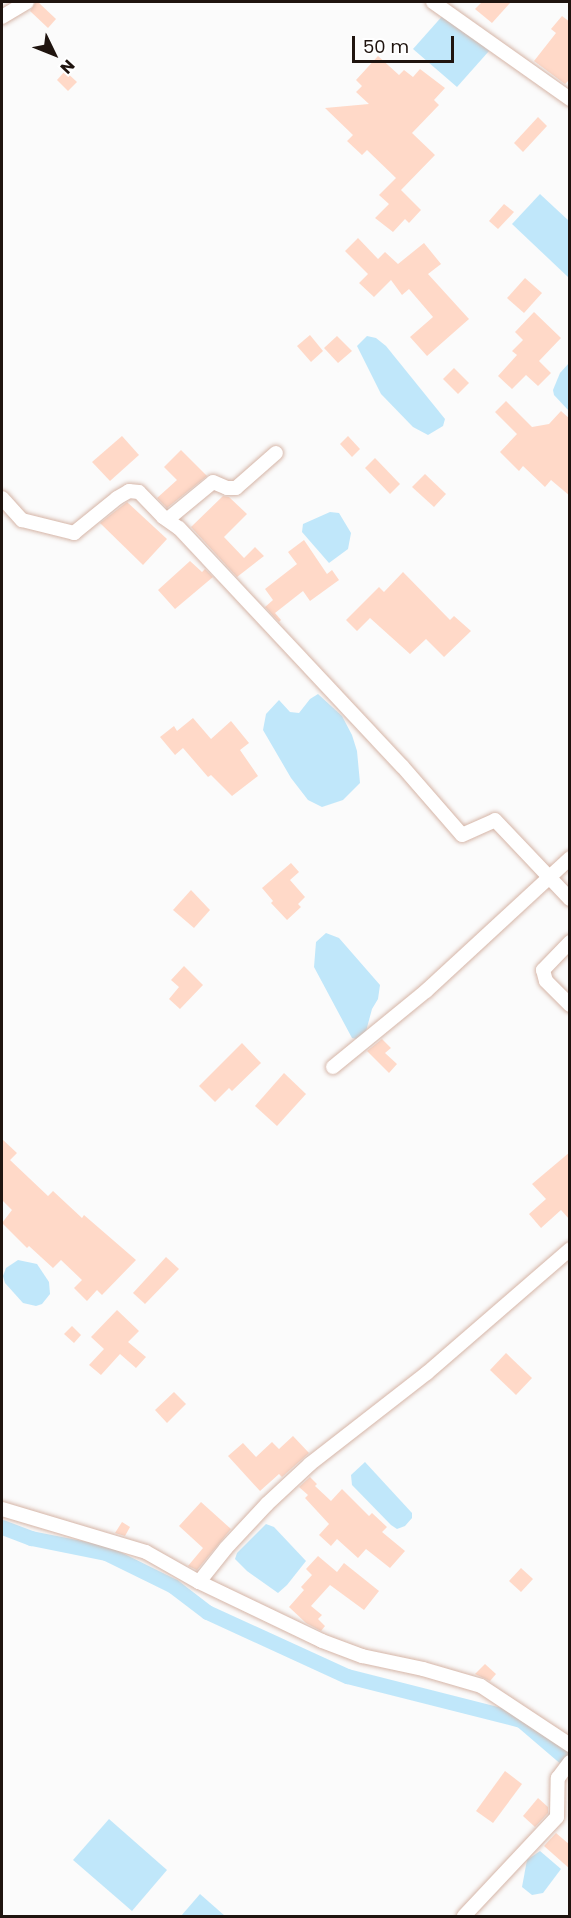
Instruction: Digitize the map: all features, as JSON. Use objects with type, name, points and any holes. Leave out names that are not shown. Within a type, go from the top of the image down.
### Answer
[{"type":"street","points":[[2,17],[27,2]]},
{"type":"street","points":[[433,2],[570,99]]},
{"type":"street","points":[[168,519],[213,482],[236,488],[276,453]]},
{"type":"street","points":[[2,498],[22,520],[74,533],[117,498],[129,491],[139,492],[168,519],[402,766],[462,835],[495,820],[570,899]]},
{"type":"street","points":[[333,1067],[426,991],[570,858]]},
{"type":"street","points":[[570,942],[543,970],[546,981],[570,1005]]},
{"type":"street","points":[[199,1582],[259,1513],[310,1464],[427,1373],[570,1249]]},
{"type":"street","points":[[2,1509],[146,1552],[199,1582],[322,1641],[362,1656],[423,1669],[480,1686],[570,1745]]},
{"type":"street","points":[[464,1917],[557,1817],[558,1778],[570,1762]]},
{"type":"water","points":[[445,13],[489,51],[457,87],[413,49]]},
{"type":"water","points":[[540,194],[569,221],[568,277],[512,224]]},
{"type":"water","points":[[367,336],[376,338],[386,346],[445,419],[443,426],[428,435],[413,427],[381,394],[357,346]]},
{"type":"water","points":[[569,363],[569,411],[554,395],[553,390],[560,373]]},
{"type":"water","points":[[330,512],[339,513],[351,533],[348,549],[329,563],[302,532],[303,524]]},
{"type":"water","points":[[318,694],[342,716],[352,735],[357,751],[360,783],[343,800],[322,807],[308,800],[291,778],[263,730],[266,714],[279,700],[290,712],[299,713],[310,699]]},
{"type":"water","points":[[326,933],[339,938],[380,985],[378,999],[372,1009],[365,1035],[360,1040],[352,1038],[314,967],[316,942]]},
{"type":"water","points":[[18,1260],[37,1264],[49,1282],[50,1294],[42,1304],[36,1306],[23,1303],[5,1283],[3,1276],[6,1268]]},
{"type":"water","points":[[365,1462],[412,1513],[412,1518],[405,1526],[397,1529],[391,1525],[352,1485],[351,1475]]},
{"type":"water","points":[[266,1524],[274,1527],[306,1561],[278,1593],[247,1571],[235,1559],[237,1553]]},
{"type":"water","points":[[109,1819],[167,1870],[132,1911],[73,1860]]},
{"type":"water","points":[[540,1851],[561,1869],[543,1893],[532,1895],[522,1887],[527,1860]]},
{"type":"water","points":[[200,1894],[225,1916],[181,1916]]},
{"type":"building","points":[[36,2],[56,19],[48,28],[30,11]]},
{"type":"building","points":[[482,2],[511,2],[492,23],[475,9]]},
{"type":"building","points":[[562,16],[570,22],[570,79],[565,84],[534,61],[556,33],[551,29]]},
{"type":"building","points":[[378,56],[399,75],[404,70],[413,77],[420,69],[445,88],[434,100],[439,105],[412,133],[435,155],[401,190],[421,210],[409,223],[405,219],[393,232],[375,218],[389,204],[379,195],[396,178],[367,150],[362,155],[347,141],[353,135],[325,108],[369,104],[356,92],[362,86],[356,80]]},
{"type":"building","points":[[65,71],[77,82],[68,91],[57,80]]},
{"type":"building","points":[[538,117],[547,126],[523,152],[514,143]]},
{"type":"building","points":[[504,204],[514,212],[498,229],[489,221]]},
{"type":"building","points":[[358,238],[378,259],[385,252],[398,264],[424,243],[441,264],[428,274],[469,319],[427,356],[410,337],[433,317],[409,289],[402,295],[391,280],[374,297],[359,283],[368,274],[345,251]]},
{"type":"building","points":[[525,278],[542,293],[524,313],[507,298]]},
{"type":"building","points":[[534,312],[561,338],[539,361],[551,373],[538,386],[526,375],[512,389],[498,376],[517,355],[512,351],[523,340],[515,332]]},
{"type":"building","points":[[310,335],[323,351],[311,362],[297,346]]},
{"type":"building","points":[[337,336],[352,351],[338,363],[324,348]]},
{"type":"building","points":[[454,368],[469,383],[458,394],[443,379]]},
{"type":"building","points":[[506,401],[532,427],[549,424],[561,411],[570,419],[570,496],[551,480],[545,487],[523,466],[519,471],[500,452],[517,434],[495,412]]},
{"type":"building","points":[[122,436],[139,455],[110,481],[92,462]]},
{"type":"building","points":[[348,436],[360,449],[352,457],[340,444]]},
{"type":"building","points":[[181,450],[207,476],[167,508],[157,498],[177,480],[164,467]]},
{"type":"building","points":[[375,458],[400,484],[390,494],[365,468]]},
{"type":"building","points":[[425,474],[446,494],[434,507],[412,487]]},
{"type":"building","points":[[223,496],[229,497],[247,514],[224,537],[244,558],[255,547],[264,556],[237,577],[191,527]]},
{"type":"building","points":[[127,502],[167,539],[143,565],[100,523]]},
{"type":"building","points":[[304,540],[327,574],[332,570],[339,580],[310,601],[303,591],[275,613],[281,620],[279,622],[265,607],[273,600],[265,589],[297,564],[288,552]]},
{"type":"building","points":[[190,561],[202,572],[205,569],[213,577],[175,609],[158,590]]},
{"type":"building","points":[[403,572],[450,620],[454,616],[471,631],[444,657],[426,639],[410,654],[370,618],[357,631],[346,620],[379,587],[384,592]]},
{"type":"building","points":[[193,718],[211,739],[231,721],[249,743],[240,750],[258,776],[232,796],[211,775],[208,777],[183,748],[175,755],[160,737],[174,726],[177,731]]},
{"type":"building","points":[[291,863],[299,872],[290,880],[305,897],[298,904],[301,907],[287,920],[271,903],[273,901],[262,888]]},
{"type":"building","points":[[191,890],[210,910],[194,928],[173,910]]},
{"type":"building","points":[[184,966],[203,985],[180,1009],[169,999],[179,987],[171,980]]},
{"type":"building","points":[[382,1039],[391,1048],[385,1053],[397,1064],[389,1073],[367,1051]]},
{"type":"building","points":[[242,1043],[261,1063],[232,1091],[229,1088],[215,1102],[199,1086]]},
{"type":"building","points":[[284,1073],[306,1094],[277,1126],[255,1106]]},
{"type":"building","points":[[2,1139],[17,1153],[10,1160],[48,1196],[53,1191],[82,1218],[84,1215],[136,1260],[102,1295],[97,1290],[87,1301],[74,1288],[82,1280],[61,1260],[53,1268],[29,1246],[27,1248],[2,1223],[12,1210],[2,1200]]},
{"type":"building","points":[[570,1152],[570,1220],[561,1210],[541,1228],[529,1214],[546,1199],[532,1184]]},
{"type":"building","points":[[166,1257],[179,1269],[145,1304],[133,1293]]},
{"type":"building","points":[[117,1310],[139,1331],[128,1342],[146,1357],[136,1368],[120,1354],[101,1375],[89,1365],[104,1349],[91,1337]]},
{"type":"building","points":[[72,1326],[81,1335],[74,1343],[64,1334]]},
{"type":"building","points":[[506,1353],[532,1378],[516,1395],[490,1370]]},
{"type":"building","points":[[174,1392],[186,1404],[167,1423],[155,1410]]},
{"type":"building","points":[[293,1436],[309,1453],[282,1477],[279,1474],[260,1491],[228,1456],[243,1443],[256,1457],[272,1442],[279,1449]]},
{"type":"building","points":[[310,1477],[317,1484],[315,1486],[331,1501],[342,1489],[369,1516],[372,1513],[387,1527],[382,1532],[405,1551],[390,1568],[366,1549],[358,1558],[337,1539],[331,1546],[319,1535],[329,1524],[305,1498],[308,1495],[299,1487]]},
{"type":"building","points":[[201,1502],[231,1529],[197,1570],[188,1566],[203,1548],[179,1526]]},
{"type":"building","points":[[122,1522],[130,1527],[125,1536],[115,1533]]},
{"type":"building","points":[[318,1556],[337,1572],[344,1563],[379,1591],[364,1610],[330,1585],[311,1606],[322,1615],[318,1619],[325,1626],[321,1631],[306,1623],[289,1607],[304,1590],[301,1587],[312,1575],[306,1569]]},
{"type":"building","points":[[521,1568],[533,1579],[521,1592],[509,1581]]},
{"type":"building","points":[[485,1664],[496,1674],[490,1681],[475,1674]]},
{"type":"building","points":[[505,1771],[522,1784],[493,1823],[476,1811]]},
{"type":"building","points":[[538,1798],[548,1807],[548,1813],[535,1827],[523,1816]]},
{"type":"building","points":[[556,1833],[570,1845],[570,1869],[544,1846]]},
{"type":"waterway","points":[[2,1527],[31,1538],[106,1553],[173,1586],[207,1612],[347,1676],[521,1720],[570,1762]]}]
